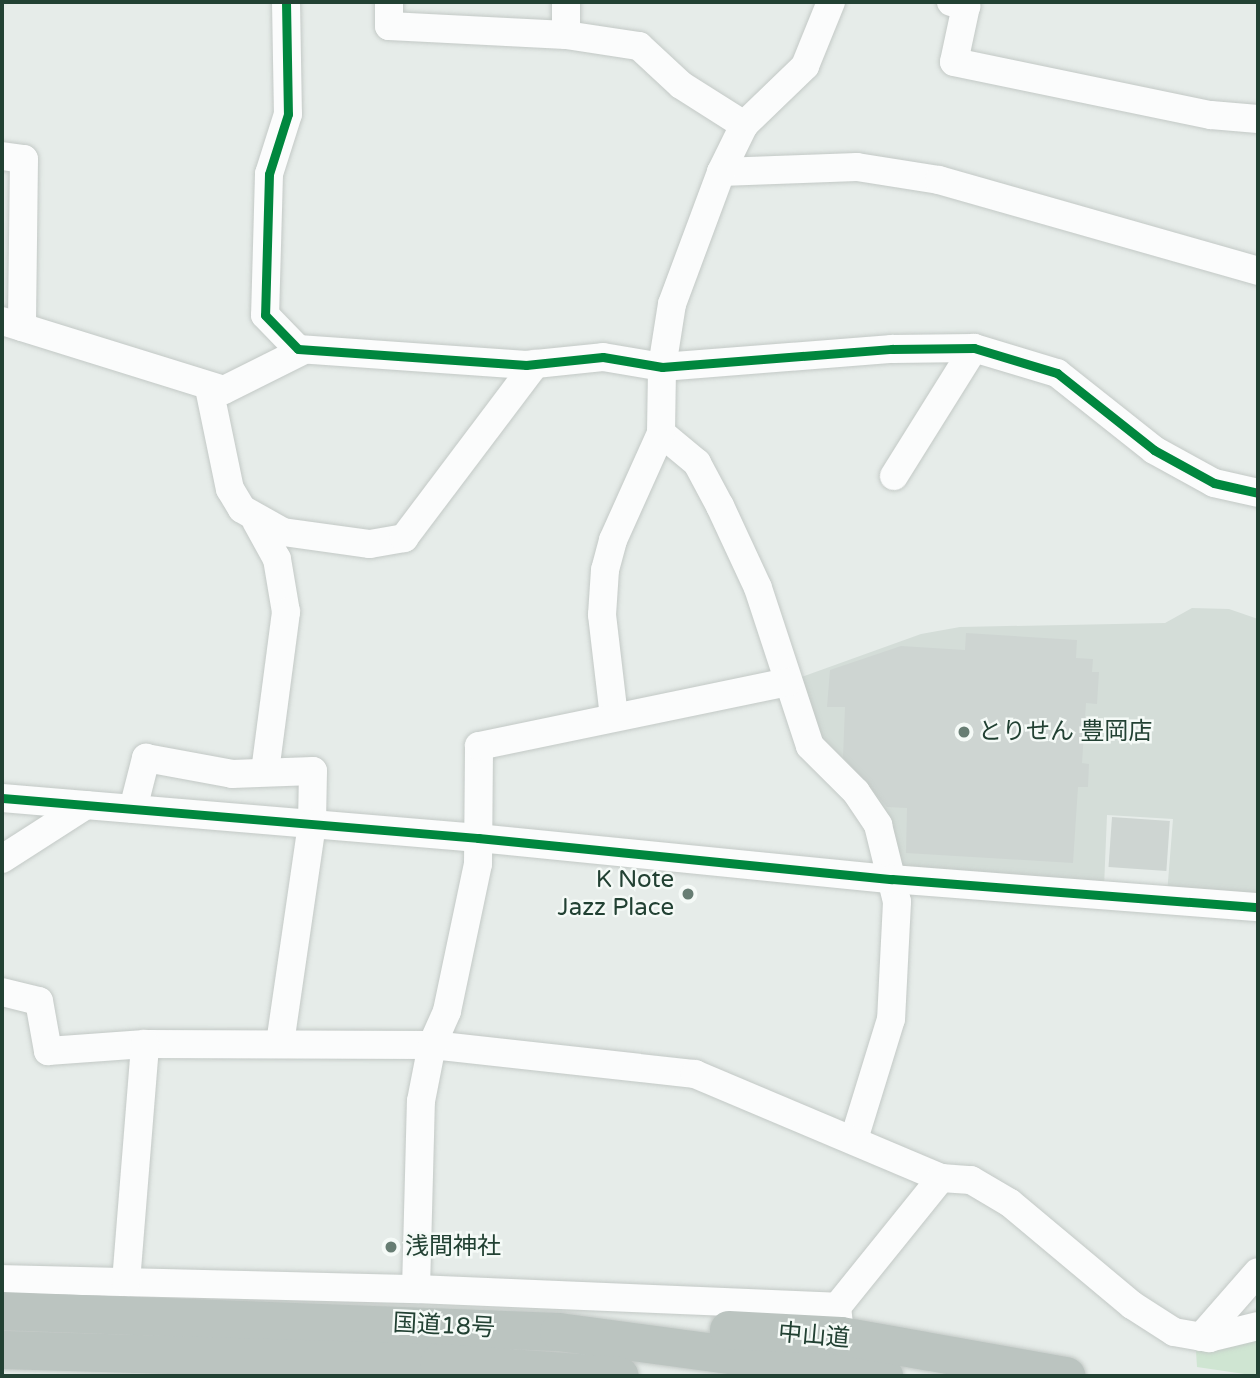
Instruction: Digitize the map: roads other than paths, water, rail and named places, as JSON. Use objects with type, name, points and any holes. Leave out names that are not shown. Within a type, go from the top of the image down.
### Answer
[{"type":"highway","name":"国道18号","points":[[2,1311],[559,1332],[854,1347]]},
{"type":"highway","name":"中山道","points":[[854,1347],[1066,1376]]},
{"type":"highway","name":"国道18号","points":[[2,1350],[439,1363],[620,1376]]},
{"type":"street","points":[[286,2],[288,114],[269,174],[265,315],[298,349],[535,364],[603,357],[662,368],[892,349],[974,348],[1057,373],[1154,450],[1214,483],[1258,494]]},
{"type":"street","points":[[389,2],[389,26],[566,35],[639,46],[681,85],[744,125]]},
{"type":"street","points":[[566,2],[566,35]]},
{"type":"street","points":[[614,717],[602,615],[605,570],[613,540],[661,433],[662,368],[672,304],[721,172],[744,125],[805,66],[831,2]]},
{"type":"street","points":[[951,2],[966,6],[954,62],[1211,115],[1258,119]]},
{"type":"street","points":[[2,156],[24,159],[12,324],[209,388],[223,390],[304,350]]},
{"type":"street","points":[[721,172],[857,167],[939,180],[1258,271]]},
{"type":"street","points":[[894,476],[974,348]]},
{"type":"street","points":[[209,388],[230,489],[242,509],[256,521],[284,532],[330,541],[370,544],[404,538],[535,364]]},
{"type":"street","points":[[661,433],[697,463],[720,506],[758,588],[810,746],[856,792],[878,825],[897,902],[891,1019],[854,1139]]},
{"type":"street","points":[[256,521],[277,559],[286,612],[265,772]]},
{"type":"street","points":[[416,1289],[416,1185],[421,1101],[432,1045],[447,1011],[478,864],[479,746],[787,682]]},
{"type":"street","points":[[134,809],[146,758],[204,771],[313,771],[312,824],[280,1043]]},
{"type":"street","points":[[2,798],[478,838],[892,879],[1258,907]]},
{"type":"street","points":[[2,859],[86,805]]},
{"type":"street","points":[[2,992],[39,1001],[48,1051],[145,1044],[432,1045],[695,1074],[941,1178],[971,1180],[1010,1203],[1132,1306],[1174,1332],[1201,1336],[1258,1326]]},
{"type":"street","points":[[126,1282],[145,1044]]},
{"type":"street","points":[[2,1279],[416,1289],[854,1347],[941,1178]]},
{"type":"street","points":[[1201,1336],[1258,1272]]},
{"type":"place","name":"とりせん 豊岡店","points":[[964,732]]},
{"type":"place","name":"K Note Jazz Place","points":[[688,894]]},
{"type":"place","name":"浅間神社","points":[[391,1247]]}]
